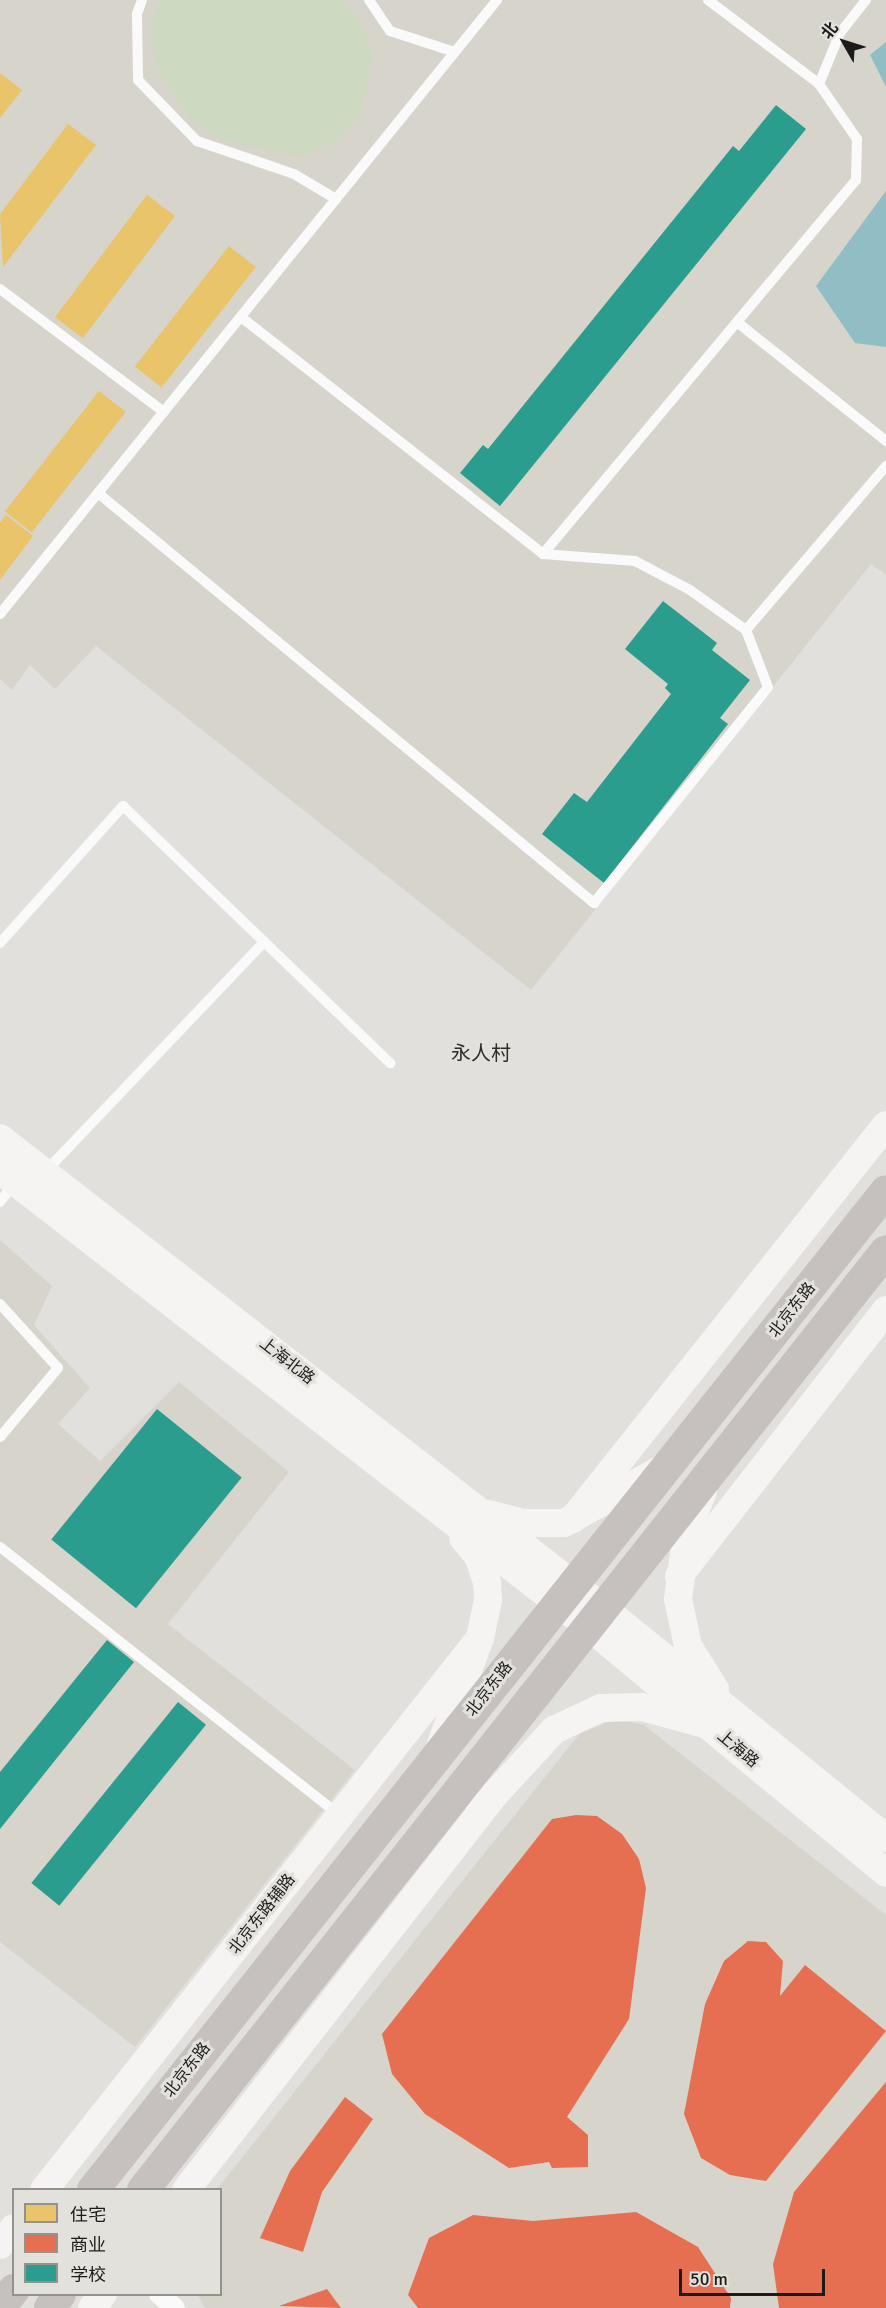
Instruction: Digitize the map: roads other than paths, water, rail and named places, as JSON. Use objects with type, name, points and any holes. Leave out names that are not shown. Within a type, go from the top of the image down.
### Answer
[{"type":"main road","points":[[573,1519],[886,1125]]},
{"type":"main road","name":"上海北路","points":[[0,1138],[481,1513],[566,1594]]},
{"type":"main road","name":"上海北路","points":[[5,1184],[445,1515],[566,1594]]},
{"type":"main road","name":"北京东路","points":[[95,2188],[886,1191]]},
{"type":"main road","points":[[145,2188],[422,1834],[886,1251]]},
{"type":"main road","points":[[679,1576],[886,1311]]},
{"type":"main road","points":[[481,1513],[523,1523],[564,1523],[669,1465]]},
{"type":"main road","points":[[188,2188],[495,1794],[554,1730],[601,1708],[642,1707],[718,1716],[688,1646],[678,1599],[679,1576],[687,1531],[711,1472]]},
{"type":"main road","points":[[437,1755],[480,1638],[488,1582],[478,1556],[445,1515]]},
{"type":"main road","name":"上海路","points":[[566,1594],[718,1716],[886,1838]]},
{"type":"main road","name":"北京东路辅路","points":[[46,2188],[480,1638]]},
{"type":"main road","name":"上海路","points":[[718,1716],[886,1873]]},
{"type":"main road","points":[[422,1834],[495,1794]]},
{"type":"main road","points":[[0,2245],[12,2230]]},
{"type":"main road","points":[[0,2307],[12,2292]]},
{"type":"main road","points":[[50,2308],[59,2296]]},
{"type":"main road","points":[[92,2308],[102,2296]]},
{"type":"street","points":[[160,2296],[175,2308]]},
{"type":"lane","points":[[142,0],[137,14],[138,80],[197,141],[294,174],[336,199]]},
{"type":"lane","points":[[369,0],[390,31],[455,52]]},
{"type":"lane","points":[[0,614],[497,0]]},
{"type":"lane","points":[[543,554],[856,180],[857,139],[819,84],[708,0]]},
{"type":"lane","points":[[819,84],[840,33],[866,0]]},
{"type":"lane","points":[[0,289],[164,412]]},
{"type":"lane","points":[[98,493],[594,903],[768,687],[746,630],[690,590],[635,561],[543,554],[241,317]]},
{"type":"lane","points":[[737,322],[886,441]]},
{"type":"lane","points":[[746,630],[886,466]]},
{"type":"lane","points":[[0,943],[123,806],[390,1063]]},
{"type":"lane","points":[[45,1172],[264,942]]},
{"type":"lane","points":[[0,1304],[58,1368],[0,1437]]},
{"type":"lane","points":[[0,1547],[340,1815]]},
{"type":"water","points":[[886,42],[886,87],[870,55]]},
{"type":"water","points":[[886,191],[886,347],[855,343],[816,286]]},
{"type":"district","name":"永人村","points":[[481,1053]]}]
